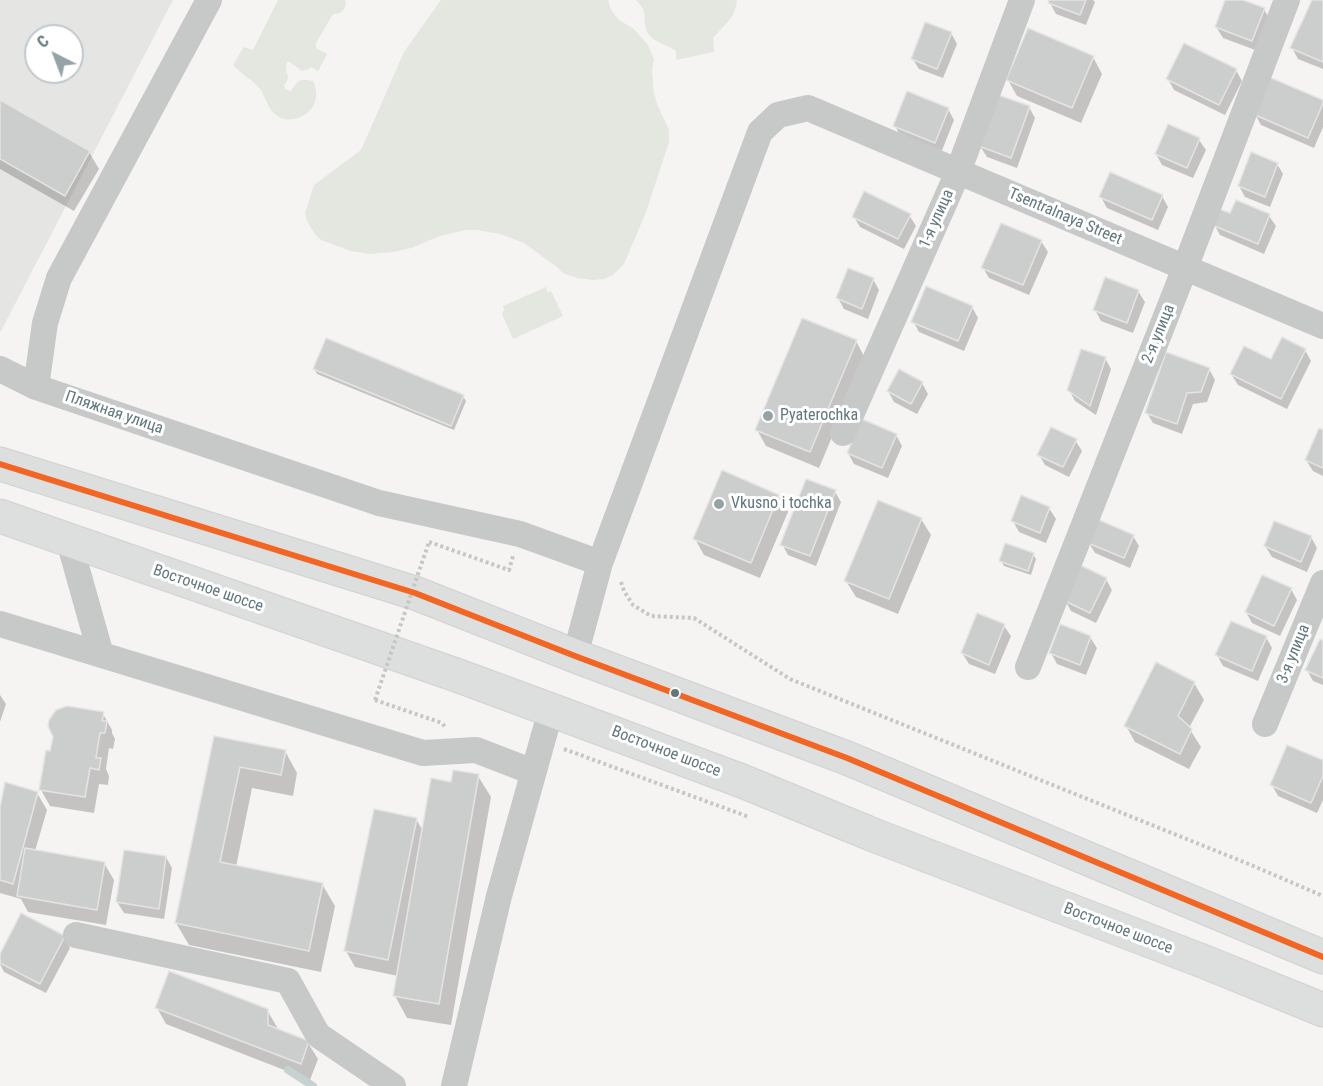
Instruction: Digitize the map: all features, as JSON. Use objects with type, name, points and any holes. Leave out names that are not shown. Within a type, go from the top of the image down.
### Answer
[{"type":"highway","points":[[0,464],[415,593],[847,758],[1323,957]]},
{"type":"highway","name":"Восточное шоссе","points":[[0,516],[459,676],[742,781],[876,836],[1205,962],[1323,1010]]},
{"type":"highway","points":[[1205,962],[1236,964],[1323,998]]},
{"type":"street","points":[[36,387],[45,323],[59,278],[209,0]]},
{"type":"street","name":"1-я улица","points":[[843,433],[958,172],[1022,0]]},
{"type":"street","name":"2-я улица","points":[[1028,666],[1185,268],[1287,0]]},
{"type":"street","name":"Tsentralnaya Street","points":[[600,563],[760,132],[778,115],[808,108],[1323,326]]},
{"type":"street","name":"Пляжная улица","points":[[0,369],[36,387],[379,503],[520,534],[600,563]]},
{"type":"street","points":[[69,541],[101,655]]},
{"type":"street","points":[[575,656],[600,563]]},
{"type":"street","name":"3-я улица","points":[[1265,724],[1323,584]]},
{"type":"street","points":[[0,624],[423,753],[477,750],[533,772]]},
{"type":"street","points":[[454,1086],[499,896],[551,710]]},
{"type":"street","points":[[76,935],[288,981],[318,1035],[393,1086]]},
{"type":"path","points":[[442,723],[375,700],[429,542],[509,570]]},
{"type":"path","points":[[600,563],[614,571],[620,578],[624,591],[633,605],[651,616],[694,618],[790,679],[1323,896]]},
{"type":"shaded area","points":[[0,0],[173,0],[0,333]]},
{"type":"shaded area","points":[[278,0],[345,0],[346,2],[342,11],[333,14],[316,43],[316,48],[327,54],[318,71],[311,67],[302,71],[287,62],[288,77],[284,85],[286,90],[291,91],[298,82],[305,80],[313,81],[316,91],[312,108],[303,116],[292,119],[276,115],[261,90],[233,65],[244,47],[253,50]]},
{"type":"shaded area","points":[[441,0],[608,0],[611,10],[619,20],[634,29],[648,45],[654,59],[652,71],[654,94],[669,130],[669,142],[646,212],[624,264],[613,275],[593,280],[577,278],[563,273],[524,243],[500,234],[477,230],[440,236],[411,248],[370,254],[351,251],[321,240],[314,233],[305,213],[314,185],[361,150],[404,52]]},
{"type":"shaded area","points":[[636,0],[737,0],[732,17],[713,38],[714,52],[676,60],[676,51],[653,39],[647,32],[642,7]]},
{"type":"shaded area","points":[[546,287],[547,292],[551,291],[563,316],[513,339],[502,314],[503,306]]},
{"type":"building","points":[[1049,0],[1086,0],[1080,15],[1048,3]]},
{"type":"building","points":[[1225,0],[1243,0],[1265,8],[1252,41],[1215,27]]},
{"type":"building","points":[[1312,0],[1323,0],[1323,62],[1290,48]]},
{"type":"building","points":[[925,22],[952,32],[937,69],[911,59]]},
{"type":"building","points":[[1028,28],[1094,56],[1072,108],[1006,80]]},
{"type":"building","points":[[1184,43],[1237,69],[1219,105],[1166,79]]},
{"type":"building","points":[[1269,77],[1323,100],[1308,138],[1253,114]]},
{"type":"building","points":[[907,91],[949,108],[935,143],[893,126]]},
{"type":"building","points":[[998,95],[1030,106],[1011,158],[979,146]]},
{"type":"building","points":[[0,100],[90,151],[65,196],[0,159]]},
{"type":"building","points":[[1168,124],[1200,138],[1187,168],[1155,154]]},
{"type":"building","points":[[1251,152],[1278,163],[1265,197],[1238,186]]},
{"type":"building","points":[[1110,172],[1163,195],[1152,220],[1099,197]]},
{"type":"building","points":[[864,191],[911,214],[898,239],[852,217]]},
{"type":"building","points":[[1236,200],[1270,214],[1258,244],[1212,225],[1219,209],[1230,213]]},
{"type":"building","points":[[1001,223],[1042,240],[1023,285],[981,268]]},
{"type":"building","points":[[848,268],[874,278],[862,309],[836,298]]},
{"type":"building","points":[[1105,277],[1139,290],[1127,323],[1093,310]]},
{"type":"building","points":[[926,286],[973,306],[958,341],[911,322]]},
{"type":"building","points":[[802,318],[857,340],[810,452],[755,430]]},
{"type":"building","points":[[1282,337],[1306,349],[1281,399],[1230,374],[1244,346],[1271,359]]},
{"type":"building","points":[[326,338],[464,395],[451,426],[313,369]]},
{"type":"building","points":[[1081,349],[1106,357],[1090,406],[1067,390]]},
{"type":"building","points":[[1166,352],[1210,368],[1201,392],[1187,393],[1177,424],[1145,413]]},
{"type":"building","points":[[899,369],[923,382],[911,404],[887,391]]},
{"type":"building","points":[[862,419],[897,434],[882,468],[847,453]]},
{"type":"building","points":[[1051,427],[1077,439],[1063,467],[1037,455]]},
{"type":"building","points":[[1319,428],[1323,430],[1323,468],[1305,460]]},
{"type":"building","points":[[722,470],[779,495],[751,563],[693,539]]},
{"type":"building","points":[[806,479],[836,490],[810,556],[780,545]]},
{"type":"building","points":[[1021,495],[1050,507],[1040,533],[1011,521]]},
{"type":"building","points":[[878,500],[922,518],[889,599],[844,581]]},
{"type":"building","points":[[1097,519],[1134,535],[1124,558],[1088,543]]},
{"type":"building","points":[[1274,521],[1312,536],[1301,562],[1264,546]]},
{"type":"building","points":[[1005,543],[1034,553],[1028,571],[999,561]]},
{"type":"building","points":[[1080,565],[1107,578],[1090,613],[1063,600]]},
{"type":"building","points":[[1262,575],[1292,588],[1274,626],[1245,612]]},
{"type":"building","points":[[977,613],[1005,624],[989,665],[961,653]]},
{"type":"building","points":[[1231,621],[1267,636],[1252,671],[1215,655]]},
{"type":"building","points":[[1060,624],[1091,636],[1080,665],[1049,653]]},
{"type":"building","points":[[1320,639],[1323,641],[1323,678],[1305,670]]},
{"type":"building","points":[[1156,662],[1195,682],[1178,716],[1192,729],[1180,754],[1124,726]]},
{"type":"building","points":[[67,706],[104,712],[102,721],[107,721],[105,733],[100,733],[96,758],[101,758],[99,770],[90,768],[85,797],[39,790],[46,750],[50,751],[53,737],[48,726],[49,720],[56,710]]},
{"type":"building","points":[[214,736],[286,750],[281,775],[240,767],[220,862],[323,883],[309,951],[175,923]]},
{"type":"building","points":[[1287,745],[1323,760],[1323,776],[1311,803],[1270,785]]},
{"type":"building","points":[[453,770],[479,774],[439,1004],[393,996],[431,778],[451,782]]},
{"type":"building","points":[[5,782],[38,792],[13,884],[0,880],[0,807]]},
{"type":"building","points":[[374,809],[417,818],[388,960],[344,951]]},
{"type":"building","points":[[25,848],[105,862],[97,910],[17,896]]},
{"type":"building","points":[[124,850],[166,856],[159,909],[116,902]]},
{"type":"building","points":[[21,913],[65,936],[40,984],[0,963],[0,954]]},
{"type":"building","points":[[169,971],[268,1009],[268,1025],[309,1041],[301,1064],[155,1008]]},
{"type":"waterway","points":[[288,1070],[313,1086]]},
{"type":"transit line","points":[[0,464],[415,593],[847,758],[1323,957]]},
{"type":"place","name":"Pyaterochka","points":[[768,416]]},
{"type":"place","name":"Vkusno i tochka","points":[[719,504]]}]
